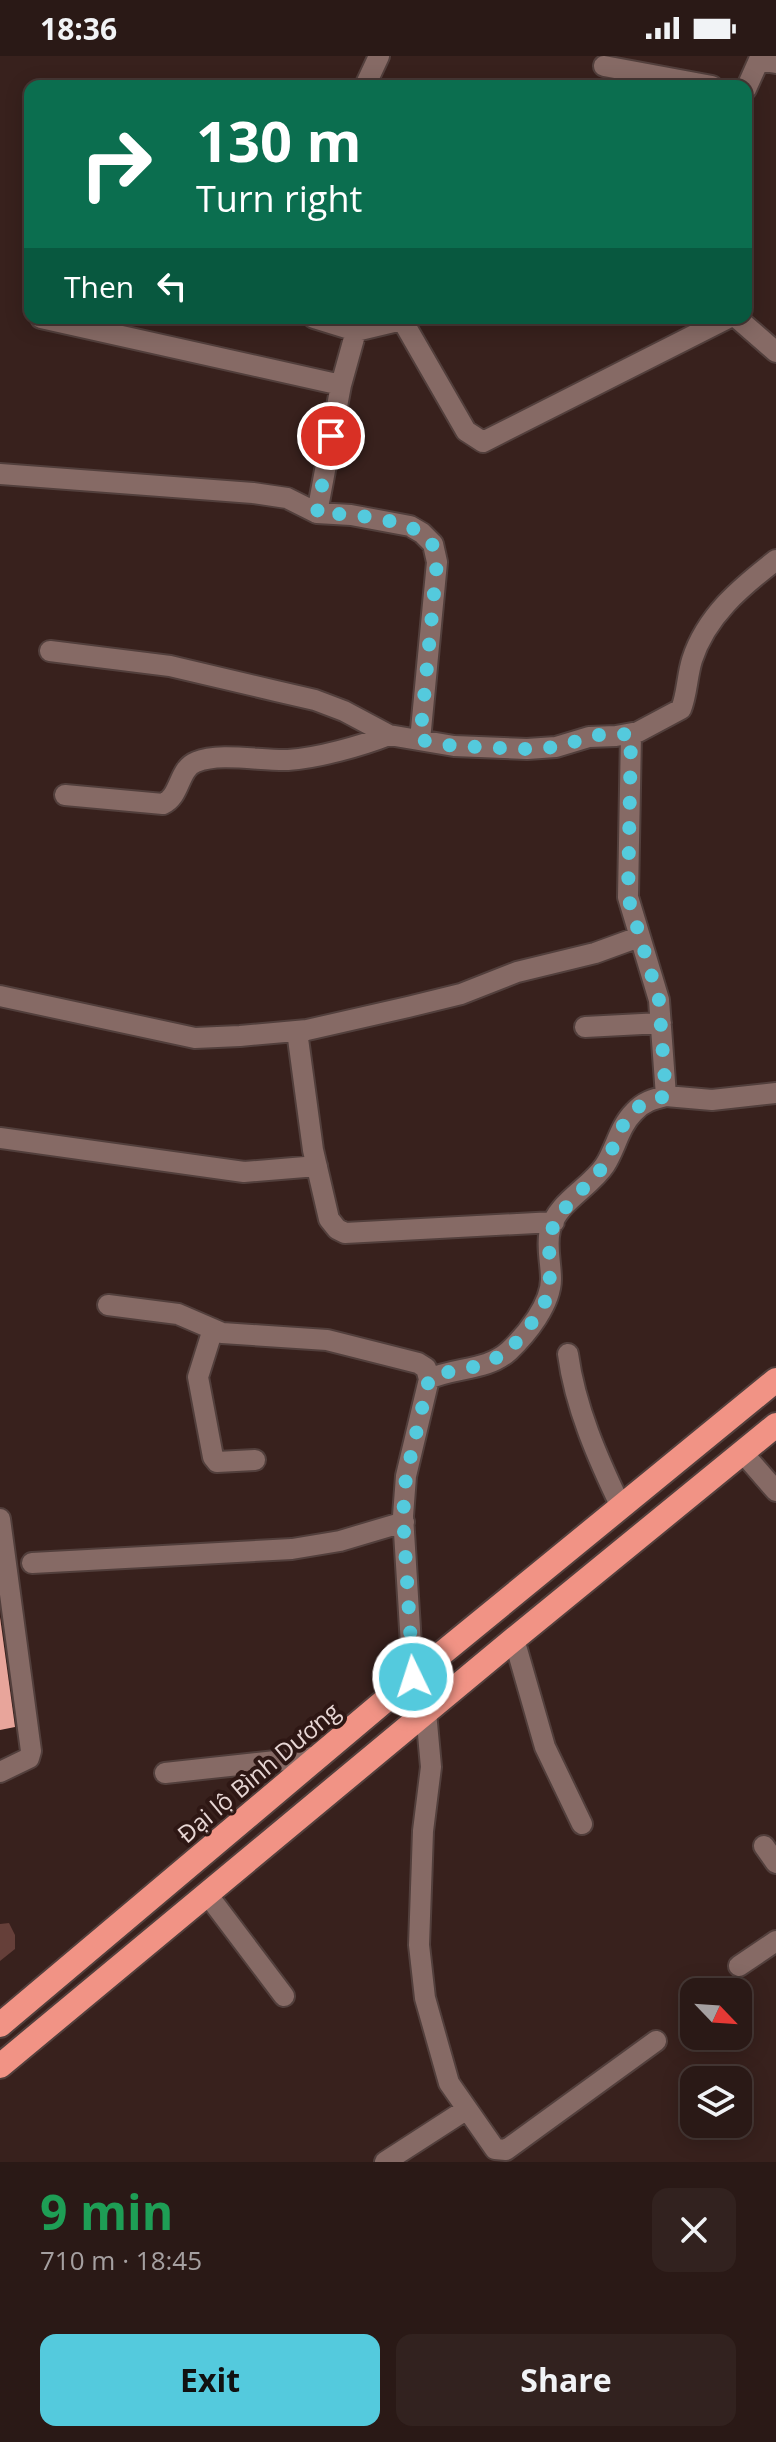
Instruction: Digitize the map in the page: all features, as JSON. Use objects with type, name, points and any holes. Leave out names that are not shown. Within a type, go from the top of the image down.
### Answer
[{"type":"highway","name":"Đại lộ Bình Dương","points":[[0,2025],[413,1677],[776,1380]]},
{"type":"highway","points":[[0,2066],[776,1425]]},
{"type":"street","points":[[368,80],[379,56]]},
{"type":"street","points":[[750,80],[759,60],[776,63]]},
{"type":"street","points":[[604,66],[680,80]]},
{"type":"street","points":[[69,324],[341,385]]},
{"type":"street","points":[[333,324],[356,331],[383,324]]},
{"type":"street","points":[[405,324],[466,431],[483,442],[716,324]]},
{"type":"street","points":[[744,324],[776,352]]},
{"type":"street","points":[[317,513],[341,385],[356,331]]},
{"type":"street","points":[[0,474],[253,493],[287,498],[317,513],[351,515],[410,526],[422,533],[433,544],[437,562],[420,740]]},
{"type":"street","points":[[50,651],[170,666],[315,700],[344,711],[389,735],[454,746],[556,747],[598,735],[631,734],[681,709],[686,681],[701,635],[732,597],[776,560]]},
{"type":"street","points":[[631,734],[628,897],[659,1000],[666,1096]]},
{"type":"street","points":[[65,795],[163,804],[170,801],[188,767],[194,762],[218,759],[289,760],[389,735]]},
{"type":"street","points":[[0,996],[195,1038],[297,1031],[461,994],[528,968],[595,953],[639,937]]},
{"type":"street","points":[[585,1027],[661,1023]]},
{"type":"street","points":[[297,1031],[317,1166],[329,1219],[337,1229],[345,1233],[554,1222]]},
{"type":"street","points":[[429,1379],[497,1360],[509,1351],[538,1315],[550,1292],[549,1239],[554,1222],[605,1165],[625,1121],[643,1103],[666,1096],[712,1100],[776,1093]]},
{"type":"street","points":[[0,1138],[244,1172],[317,1166]]},
{"type":"street","points":[[108,1305],[178,1314],[222,1333],[327,1340],[418,1363],[426,1368],[429,1379],[406,1476],[404,1522],[413,1677]]},
{"type":"street","points":[[213,1329],[198,1377],[213,1457],[217,1462],[255,1460]]},
{"type":"street","points":[[568,1354],[580,1406],[621,1507]]},
{"type":"street","points":[[743,1453],[776,1491]]},
{"type":"street","points":[[0,1519],[31,1751],[29,1758],[0,1772]]},
{"type":"street","points":[[32,1563],[292,1549],[340,1541],[404,1522]]},
{"type":"street","points":[[514,1639],[545,1747],[582,1824]]},
{"type":"street","points":[[426,1712],[431,1767],[423,1831],[419,1945],[425,1998],[449,2083],[467,2109],[495,2149],[516,2155],[656,2041]]},
{"type":"street","points":[[165,1773],[322,1756]]},
{"type":"street","points":[[207,1894],[284,1996]]},
{"type":"street","points":[[739,1966],[776,1941]]},
{"type":"street","points":[[385,2162],[467,2109]]},
{"type":"shaded area","points":[[9,1923],[15,1935],[15,1949],[0,1961],[0,1924]]},
{"type":"building","points":[[0,1617],[15,1727],[0,1730]]},
{"type":"route","points":[[331,436],[317,513],[351,515],[410,526],[433,544],[437,562],[420,740],[454,746],[527,749],[556,747],[598,735],[631,734],[628,897],[659,1000],[666,1096],[643,1103],[633,1112],[625,1121],[605,1165],[556,1218],[550,1228],[549,1239],[550,1292],[538,1315],[509,1351],[483,1365],[429,1379],[406,1476],[403,1516],[413,1677]]}]
